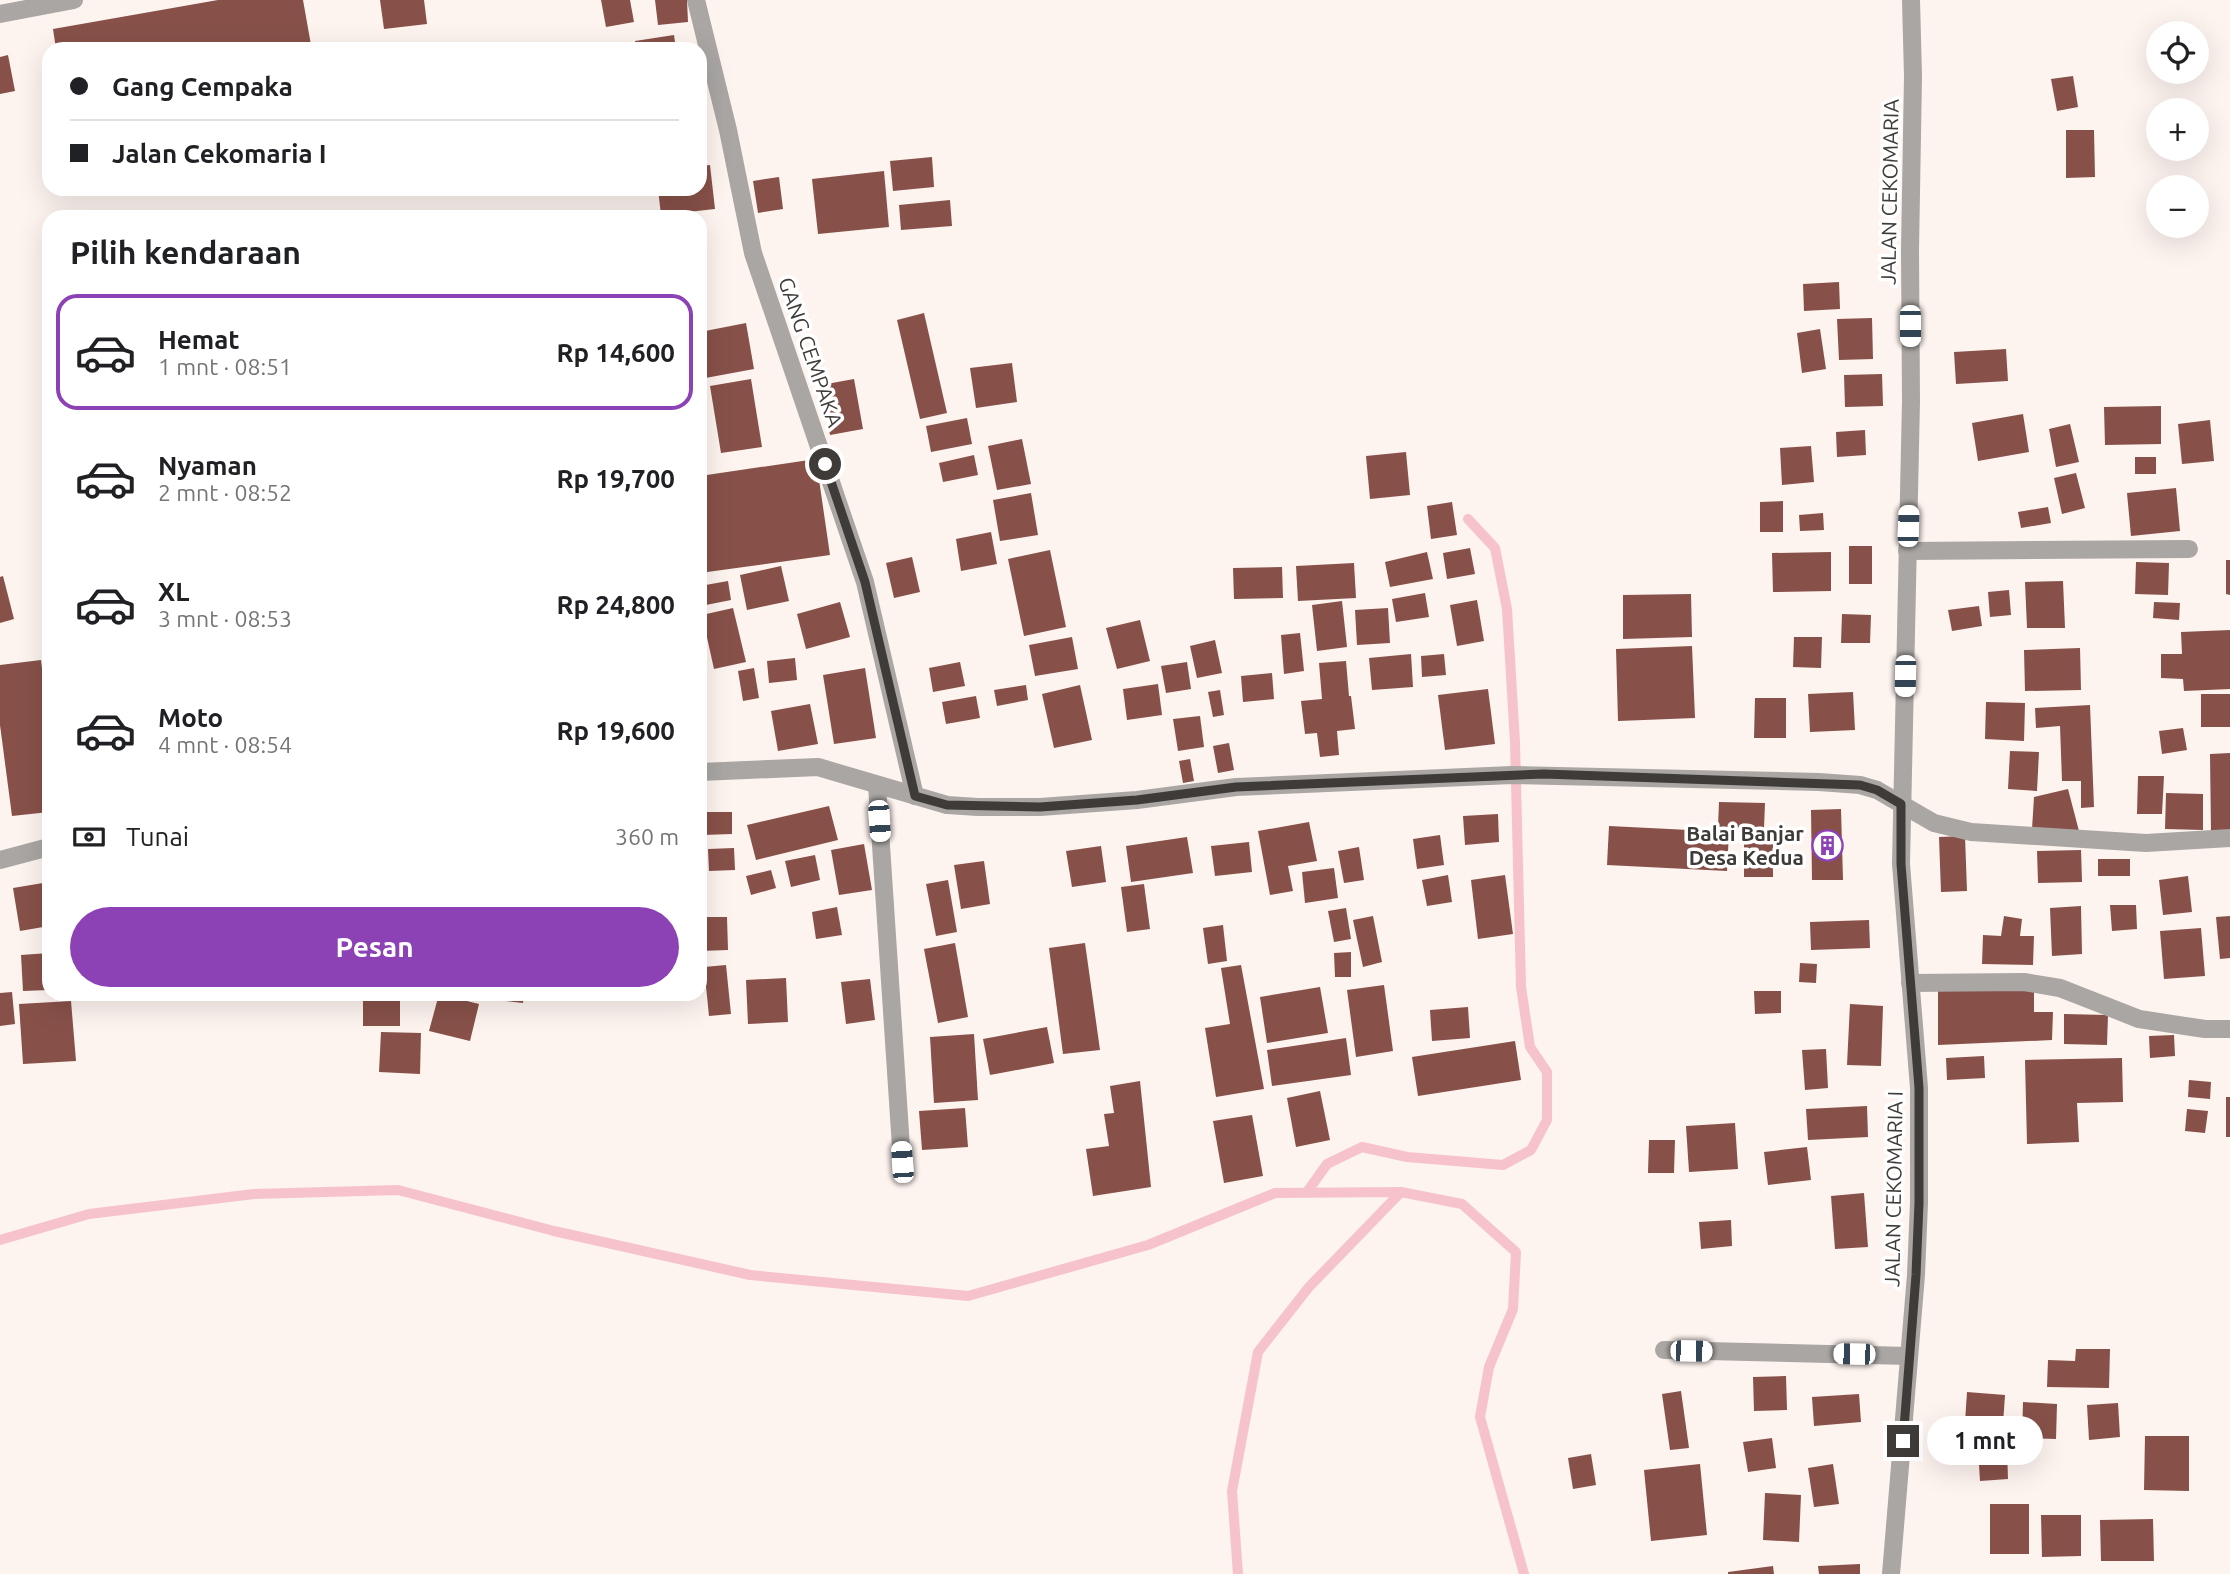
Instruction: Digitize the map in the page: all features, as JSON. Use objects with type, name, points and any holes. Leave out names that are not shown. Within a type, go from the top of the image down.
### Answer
[{"type":"street","points":[[0,14],[74,0]]},
{"type":"street","name":"GANG CEMPAKA","points":[[696,0],[706,42]]},
{"type":"street","name":"JALAN CEKOMARIA","points":[[1901,804],[1911,401],[1911,0]]},
{"type":"street","name":"GANG CEMPAKA","points":[[707,45],[728,130],[753,253],[865,582],[915,796]]},
{"type":"street","points":[[1907,551],[2189,549]]},
{"type":"street","points":[[707,772],[817,767],[947,805],[1040,807],[1137,800],[1236,787],[1544,774],[1860,785],[1877,790],[1934,823],[1971,832],[2146,843],[2230,838]]},
{"type":"street","points":[[877,785],[902,1162]]},
{"type":"street","name":"JALAN CEKOMARIA I","points":[[1891,1574],[1916,1275],[1919,1165],[1919,1088],[1901,864],[1901,804]]},
{"type":"street","points":[[2,854],[42,848]]},
{"type":"street","points":[[1910,983],[2024,982],[2060,989],[2139,1019],[2205,1029],[2230,1029]]},
{"type":"street","points":[[1664,1350],[1909,1356]]},
{"type":"building","points":[[218,0],[303,0],[310,42],[55,42],[53,29]]},
{"type":"building","points":[[380,0],[424,0],[427,24],[384,29]]},
{"type":"building","points":[[601,0],[630,0],[634,22],[606,27]]},
{"type":"building","points":[[655,0],[687,0],[688,22],[658,25]]},
{"type":"building","points":[[674,35],[675,42],[635,42]]},
{"type":"building","points":[[8,55],[15,91],[0,94],[0,57]]},
{"type":"building","points":[[2073,76],[2078,107],[2057,111],[2051,79]]},
{"type":"building","points":[[2066,130],[2094,130],[2095,177],[2066,178]]},
{"type":"building","points":[[932,157],[934,187],[893,191],[890,161]]},
{"type":"building","points":[[707,165],[710,165],[715,209],[660,210],[659,196],[707,196]]},
{"type":"building","points":[[884,171],[889,227],[818,234],[812,179]]},
{"type":"building","points":[[779,177],[783,209],[758,213],[753,181]]},
{"type":"building","points":[[950,200],[952,226],[901,230],[899,205]]},
{"type":"building","points":[[1839,282],[1840,309],[1804,311],[1803,284]]},
{"type":"building","points":[[924,313],[947,413],[920,419],[897,320]]},
{"type":"building","points":[[1872,318],[1873,359],[1839,360],[1837,319]]},
{"type":"building","points":[[746,323],[754,369],[707,378],[707,331]]},
{"type":"building","points":[[1820,329],[1826,369],[1802,373],[1797,333]]},
{"type":"building","points":[[2006,349],[2008,381],[1956,384],[1954,352]]},
{"type":"building","points":[[1012,363],[1017,402],[976,408],[970,368]]},
{"type":"building","points":[[1882,374],[1883,406],[1845,407],[1844,375]]},
{"type":"building","points":[[751,379],[762,447],[721,453],[710,386]]},
{"type":"building","points":[[854,379],[863,429],[830,435],[821,385]]},
{"type":"building","points":[[2161,406],[2161,444],[2105,445],[2104,407]]},
{"type":"building","points":[[2023,414],[2029,452],[1978,461],[1972,423]]},
{"type":"building","points":[[967,418],[972,444],[931,452],[926,426]]},
{"type":"building","points":[[2210,420],[2214,461],[2182,464],[2178,424]]},
{"type":"building","points":[[2070,424],[2079,462],[2056,467],[2049,429]]},
{"type":"building","points":[[1865,430],[1866,455],[1837,457],[1836,432]]},
{"type":"building","points":[[1022,439],[1031,484],[997,490],[988,446]]},
{"type":"building","points":[[1811,446],[1814,482],[1782,485],[1780,448]]},
{"type":"building","points":[[1406,452],[1410,495],[1370,499],[1366,456]]},
{"type":"building","points":[[974,455],[978,475],[943,482],[939,463]]},
{"type":"building","points":[[2135,457],[2156,457],[2156,474],[2135,474]]},
{"type":"building","points":[[816,459],[830,555],[707,572],[707,475]]},
{"type":"building","points":[[2076,473],[2085,508],[2062,514],[2054,478]]},
{"type":"building","points":[[2176,488],[2180,531],[2131,536],[2127,493]]},
{"type":"building","points":[[1031,493],[1038,535],[1000,541],[993,500]]},
{"type":"building","points":[[1783,501],[1783,532],[1760,532],[1760,502]]},
{"type":"building","points":[[1452,502],[1457,535],[1431,539],[1427,506]]},
{"type":"building","points":[[2048,507],[2051,523],[2021,528],[2018,512]]},
{"type":"building","points":[[1823,513],[1824,530],[1800,531],[1799,515]]},
{"type":"building","points":[[991,532],[997,564],[961,571],[956,539]]},
{"type":"building","points":[[1849,546],[1872,546],[1872,584],[1849,584]]},
{"type":"building","points":[[1470,548],[1475,574],[1447,579],[1443,553]]},
{"type":"building","points":[[1050,550],[1066,627],[1024,636],[1008,559]]},
{"type":"building","points":[[1427,552],[1433,579],[1390,587],[1385,562]]},
{"type":"building","points":[[1831,552],[1831,591],[1773,592],[1772,553]]},
{"type":"building","points":[[912,557],[920,592],[894,598],[886,563]]},
{"type":"building","points":[[2226,560],[2230,560],[2230,595],[2226,594]]},
{"type":"building","points":[[2136,562],[2169,563],[2168,595],[2135,594]]},
{"type":"building","points":[[1354,563],[1356,598],[1298,601],[1296,566]]},
{"type":"building","points":[[781,566],[789,601],[747,610],[740,575]]},
{"type":"building","points":[[1282,567],[1283,598],[1234,599],[1233,568]]},
{"type":"building","points":[[3,576],[14,619],[0,623],[0,577]]},
{"type":"building","points":[[728,581],[731,600],[707,605],[707,585]]},
{"type":"building","points":[[2063,581],[2065,628],[2027,628],[2025,582]]},
{"type":"building","points":[[2009,590],[2011,615],[1990,617],[1988,592]]},
{"type":"building","points":[[1425,593],[1429,617],[1396,622],[1392,599]]},
{"type":"building","points":[[1691,594],[1692,637],[1623,639],[1623,595]]},
{"type":"building","points":[[1477,600],[1484,641],[1457,646],[1450,605]]},
{"type":"building","points":[[1342,601],[1347,647],[1317,651],[1312,605]]},
{"type":"building","points":[[840,602],[850,637],[806,649],[797,614]]},
{"type":"building","points":[[2154,602],[2180,603],[2179,620],[2153,618]]},
{"type":"building","points":[[1979,606],[1982,626],[1952,631],[1948,610]]},
{"type":"building","points":[[733,608],[746,662],[714,669],[707,638],[707,614]]},
{"type":"building","points":[[1388,608],[1390,643],[1357,645],[1355,610]]},
{"type":"building","points":[[1842,614],[1871,615],[1870,643],[1841,643]]},
{"type":"building","points":[[1140,620],[1150,661],[1117,669],[1106,628]]},
{"type":"building","points":[[2230,630],[2230,689],[2184,691],[2183,679],[2161,678],[2161,654],[2182,654],[2181,632]]},
{"type":"building","points":[[1300,633],[1304,671],[1284,674],[1281,635]]},
{"type":"building","points":[[1072,637],[1078,669],[1035,676],[1029,645]]},
{"type":"building","points":[[1794,637],[1822,637],[1821,668],[1793,667]]},
{"type":"building","points":[[1215,640],[1222,673],[1197,678],[1190,646]]},
{"type":"building","points":[[1692,646],[1695,718],[1618,721],[1616,649]]},
{"type":"building","points":[[2080,648],[2081,690],[2025,691],[2024,650]]},
{"type":"building","points":[[1411,654],[1413,687],[1372,690],[1369,658]]},
{"type":"building","points":[[1444,654],[1446,675],[1422,677],[1421,656]]},
{"type":"building","points":[[795,658],[797,680],[769,683],[767,661]]},
{"type":"building","points":[[41,660],[42,813],[12,816],[0,725],[0,665]]},
{"type":"building","points":[[1346,661],[1355,729],[1337,731],[1339,755],[1320,757],[1317,733],[1305,734],[1301,701],[1322,699],[1319,663]]},
{"type":"building","points":[[960,662],[965,686],[933,692],[929,668]]},
{"type":"building","points":[[1187,662],[1191,689],[1166,693],[1161,666]]},
{"type":"building","points":[[754,668],[759,698],[743,701],[738,671]]},
{"type":"building","points":[[865,668],[876,738],[834,744],[823,675]]},
{"type":"building","points":[[1272,673],[1274,699],[1243,702],[1241,676]]},
{"type":"building","points":[[1158,684],[1162,715],[1127,720],[1123,689]]},
{"type":"building","points":[[1026,685],[1028,700],[997,706],[994,690]]},
{"type":"building","points":[[1080,685],[1092,740],[1054,748],[1042,694]]},
{"type":"building","points":[[1488,689],[1495,744],[1445,750],[1438,695]]},
{"type":"building","points":[[1220,690],[1224,715],[1213,717],[1208,692]]},
{"type":"building","points":[[1853,692],[1855,730],[1810,732],[1808,694]]},
{"type":"building","points":[[2201,694],[2230,694],[2230,727],[2201,727]]},
{"type":"building","points":[[976,696],[980,718],[946,724],[942,702]]},
{"type":"building","points":[[1755,698],[1786,698],[1786,738],[1754,738]]},
{"type":"building","points":[[1986,702],[2025,703],[2024,741],[1985,739]]},
{"type":"building","points":[[810,704],[818,744],[778,751],[771,711]]},
{"type":"building","points":[[2090,705],[2094,807],[2081,808],[2081,781],[2062,781],[2060,726],[2036,728],[2035,708]]},
{"type":"building","points":[[1200,716],[1204,747],[1178,751],[1173,719]]},
{"type":"building","points":[[2183,728],[2187,750],[2162,754],[2159,731]]},
{"type":"building","points":[[1229,743],[1234,770],[1218,773],[1213,746]]},
{"type":"building","points":[[2010,751],[2039,752],[2037,791],[2008,789]]},
{"type":"building","points":[[2230,753],[2230,831],[2211,832],[2210,754]]},
{"type":"building","points":[[1190,759],[1194,781],[1183,783],[1179,761]]},
{"type":"building","points":[[2138,776],[2164,776],[2162,814],[2137,814]]},
{"type":"building","points":[[2068,789],[2079,831],[2032,829],[2034,797]]},
{"type":"building","points":[[2166,793],[2203,794],[2203,830],[2165,829]]},
{"type":"building","points":[[1719,802],[1765,803],[1764,828],[1718,827]]},
{"type":"building","points":[[829,806],[838,840],[756,860],[747,825]]},
{"type":"building","name":"Balai Banjar Desa Kedua","points":[[1841,809],[1843,880],[1812,880],[1811,810]]},
{"type":"building","points":[[707,812],[732,812],[732,834],[707,835]]},
{"type":"building","points":[[1498,814],[1499,842],[1465,845],[1463,816]]},
{"type":"building","points":[[1309,822],[1317,861],[1288,866],[1293,891],[1270,895],[1258,831]]},
{"type":"building","points":[[1609,826],[1729,832],[1727,871],[1607,865]]},
{"type":"building","points":[[1440,835],[1444,865],[1417,869],[1413,839]]},
{"type":"building","points":[[1965,836],[1967,891],[1941,892],[1939,837]]},
{"type":"building","points":[[1187,837],[1193,873],[1131,882],[1126,846]]},
{"type":"building","points":[[1773,840],[1773,877],[1744,877],[1744,841]]},
{"type":"building","points":[[1249,842],[1252,872],[1215,876],[1211,846]]},
{"type":"building","points":[[864,844],[872,890],[839,895],[831,850]]},
{"type":"building","points":[[1101,846],[1106,882],[1072,887],[1066,851]]},
{"type":"building","points":[[1359,847],[1364,880],[1344,883],[1338,851]]},
{"type":"building","points":[[734,848],[735,870],[709,871],[708,849]]},
{"type":"building","points":[[2081,850],[2082,882],[2038,883],[2037,851]]},
{"type":"building","points":[[815,855],[820,880],[791,887],[785,861]]},
{"type":"building","points":[[2098,859],[2130,859],[2130,876],[2098,876]]},
{"type":"building","points":[[984,861],[990,904],[961,909],[954,865]]},
{"type":"building","points":[[1334,868],[1338,898],[1305,903],[1302,872]]},
{"type":"building","points":[[771,870],[776,888],[751,895],[746,876]]},
{"type":"building","points":[[1448,875],[1452,902],[1427,906],[1422,880]]},
{"type":"building","points":[[1505,875],[1513,934],[1478,939],[1471,880]]},
{"type":"building","points":[[2188,876],[2192,912],[2163,915],[2159,880]]},
{"type":"building","points":[[948,880],[957,932],[936,936],[926,884]]},
{"type":"building","points":[[42,883],[42,927],[20,931],[13,888]]},
{"type":"building","points":[[1144,884],[1150,929],[1127,932],[1121,887]]},
{"type":"building","points":[[2110,905],[2136,905],[2137,929],[2112,931]]},
{"type":"building","points":[[2081,906],[2082,954],[2052,956],[2050,908]]},
{"type":"building","points":[[837,907],[842,935],[816,939],[812,912]]},
{"type":"building","points":[[1346,908],[1351,939],[1334,942],[1328,911]]},
{"type":"building","points":[[1373,916],[1382,962],[1363,967],[1353,920]]},
{"type":"building","points":[[2004,916],[2022,919],[2020,936],[2034,936],[2033,965],[1982,964],[1983,935],[2001,936]]},
{"type":"building","points":[[2230,916],[2230,958],[2220,959],[2216,917]]},
{"type":"building","points":[[707,917],[727,917],[728,950],[707,951]]},
{"type":"building","points":[[1869,920],[1870,948],[1811,950],[1810,922]]},
{"type":"building","points":[[1223,925],[1227,961],[1208,964],[1203,928]]},
{"type":"building","points":[[2201,928],[2205,976],[2164,979],[2160,931]]},
{"type":"building","points":[[955,943],[968,1017],[938,1023],[924,949]]},
{"type":"building","points":[[1085,943],[1100,1050],[1063,1054],[1049,948]]},
{"type":"building","points":[[1351,952],[1351,977],[1335,977],[1334,953]]},
{"type":"building","points":[[42,954],[42,990],[23,991],[21,955]]},
{"type":"building","points":[[1800,963],[1817,964],[1816,983],[1799,982]]},
{"type":"building","points":[[726,965],[731,1014],[709,1016],[707,967]]},
{"type":"building","points":[[1241,965],[1264,1089],[1216,1097],[1205,1028],[1230,1024],[1221,968]]},
{"type":"building","points":[[786,978],[788,1022],[748,1024],[746,980]]},
{"type":"building","points":[[870,979],[875,1020],[846,1024],[841,982]]},
{"type":"building","points":[[1384,985],[1393,1051],[1356,1057],[1347,990]]},
{"type":"building","points":[[1320,987],[1328,1033],[1267,1043],[1260,997]]},
{"type":"building","points":[[1754,991],[1781,991],[1781,1013],[1755,1014]]},
{"type":"building","points":[[1938,991],[2034,991],[2034,1012],[2053,1012],[2052,1040],[1938,1045]]},
{"type":"building","points":[[12,992],[15,1024],[0,1026],[0,993]]},
{"type":"building","points":[[71,1001],[76,1061],[23,1064],[19,1004]]},
{"type":"building","points":[[363,1001],[400,1001],[400,1026],[363,1026]]},
{"type":"building","points":[[437,1001],[467,1001],[479,1004],[470,1041],[429,1031]]},
{"type":"building","points":[[1850,1004],[1883,1006],[1881,1066],[1847,1065]]},
{"type":"building","points":[[1468,1007],[1470,1038],[1432,1041],[1430,1010]]},
{"type":"building","points":[[2064,1014],[2108,1015],[2107,1045],[2064,1044]]},
{"type":"building","points":[[1047,1027],[1054,1063],[990,1075],[983,1039]]},
{"type":"building","points":[[381,1032],[421,1033],[420,1074],[379,1072]]},
{"type":"building","points":[[974,1034],[978,1100],[934,1103],[930,1037]]},
{"type":"building","points":[[2174,1035],[2175,1056],[2150,1058],[2149,1036]]},
{"type":"building","points":[[1346,1038],[1351,1075],[1272,1086],[1267,1050]]},
{"type":"building","points":[[1515,1041],[1521,1080],[1418,1096],[1412,1057]]},
{"type":"building","points":[[1826,1049],[1828,1088],[1805,1090],[1802,1050]]},
{"type":"building","points":[[1984,1056],[1985,1078],[1947,1080],[1946,1058]]},
{"type":"building","points":[[2122,1058],[2123,1102],[2077,1103],[2079,1142],[2027,1144],[2025,1060]]},
{"type":"building","points":[[2189,1080],[2211,1082],[2210,1099],[2188,1097]]},
{"type":"building","points":[[1140,1081],[1151,1187],[1093,1196],[1086,1149],[1109,1146],[1104,1114],[1114,1113],[1110,1086]]},
{"type":"building","points":[[1320,1091],[1330,1140],[1296,1147],[1287,1098]]},
{"type":"building","points":[[2226,1097],[2230,1097],[2230,1137],[2226,1137]]},
{"type":"building","points":[[1867,1106],[1868,1137],[1808,1140],[1806,1109]]},
{"type":"building","points":[[965,1108],[968,1147],[922,1150],[919,1111]]},
{"type":"building","points":[[2187,1109],[2208,1111],[2205,1133],[2185,1131]]},
{"type":"building","points":[[1252,1115],[1263,1176],[1224,1183],[1213,1121]]},
{"type":"building","points":[[1735,1123],[1738,1169],[1689,1172],[1686,1126]]},
{"type":"building","points":[[1649,1140],[1675,1140],[1674,1173],[1648,1173]]},
{"type":"building","points":[[1807,1147],[1811,1180],[1768,1185],[1764,1152]]},
{"type":"building","points":[[1864,1193],[1868,1247],[1835,1249],[1831,1196]]},
{"type":"building","points":[[1731,1220],[1732,1246],[1701,1249],[1699,1222]]},
{"type":"building","points":[[2076,1349],[2110,1349],[2109,1388],[2047,1387],[2048,1360],[2075,1361]]},
{"type":"building","points":[[1786,1376],[1787,1410],[1754,1411],[1753,1377]]},
{"type":"building","points":[[1681,1391],[1689,1448],[1670,1450],[1662,1394]]},
{"type":"building","points":[[1967,1392],[2005,1395],[2002,1439],[1964,1437]]},
{"type":"building","points":[[1859,1394],[1861,1422],[1814,1426],[1812,1397]]},
{"type":"building","points":[[2023,1402],[2057,1404],[2056,1439],[2022,1438]]},
{"type":"building","points":[[2118,1403],[2120,1437],[2089,1440],[2087,1405]]},
{"type":"building","points":[[2145,1436],[2189,1436],[2189,1491],[2144,1490]]},
{"type":"building","points":[[1772,1438],[1776,1468],[1748,1472],[1743,1442]]},
{"type":"building","points":[[2007,1448],[2008,1479],[1980,1481],[1978,1449]]},
{"type":"building","points":[[1591,1454],[1596,1485],[1573,1489],[1568,1458]]},
{"type":"building","points":[[1700,1464],[1707,1535],[1651,1541],[1644,1470]]},
{"type":"building","points":[[1833,1464],[1839,1504],[1814,1507],[1808,1468]]},
{"type":"building","points":[[1765,1493],[1801,1495],[1799,1542],[1763,1540]]},
{"type":"building","points":[[1990,1504],[2029,1504],[2029,1554],[1990,1554]]},
{"type":"building","points":[[2041,1515],[2081,1515],[2081,1556],[2042,1557]]},
{"type":"building","points":[[2153,1519],[2154,1561],[2101,1561],[2100,1520]]},
{"type":"building","points":[[1860,1564],[1860,1574],[1819,1574],[1818,1566]]},
{"type":"building","points":[[1773,1566],[1774,1574],[1728,1574],[1728,1572]]},
{"type":"waterway","points":[[1307,1192],[1327,1164],[1362,1147],[1407,1157],[1503,1165],[1531,1150],[1547,1120],[1547,1072],[1530,1047],[1521,987],[1515,742],[1507,609],[1495,548],[1468,519]]},
{"type":"waterway","points":[[0,1240],[89,1214],[254,1194],[398,1190],[554,1231],[750,1275],[968,1296],[1148,1245],[1275,1193],[1401,1192],[1462,1204],[1516,1252],[1513,1309],[1489,1367],[1480,1417],[1524,1574]]},
{"type":"waterway","points":[[1238,1574],[1232,1491],[1258,1352],[1309,1287],[1401,1192]]},
{"type":"place","name":"Balai Banjar Desa Kedua","points":[[1827,845]]},
{"type":"route","points":[[825,464],[865,582],[915,796],[947,805],[1040,807],[1137,800],[1236,787],[1544,774],[1860,785],[1877,790],[1901,804],[1901,864],[1919,1088],[1916,1275],[1903,1441]]}]
